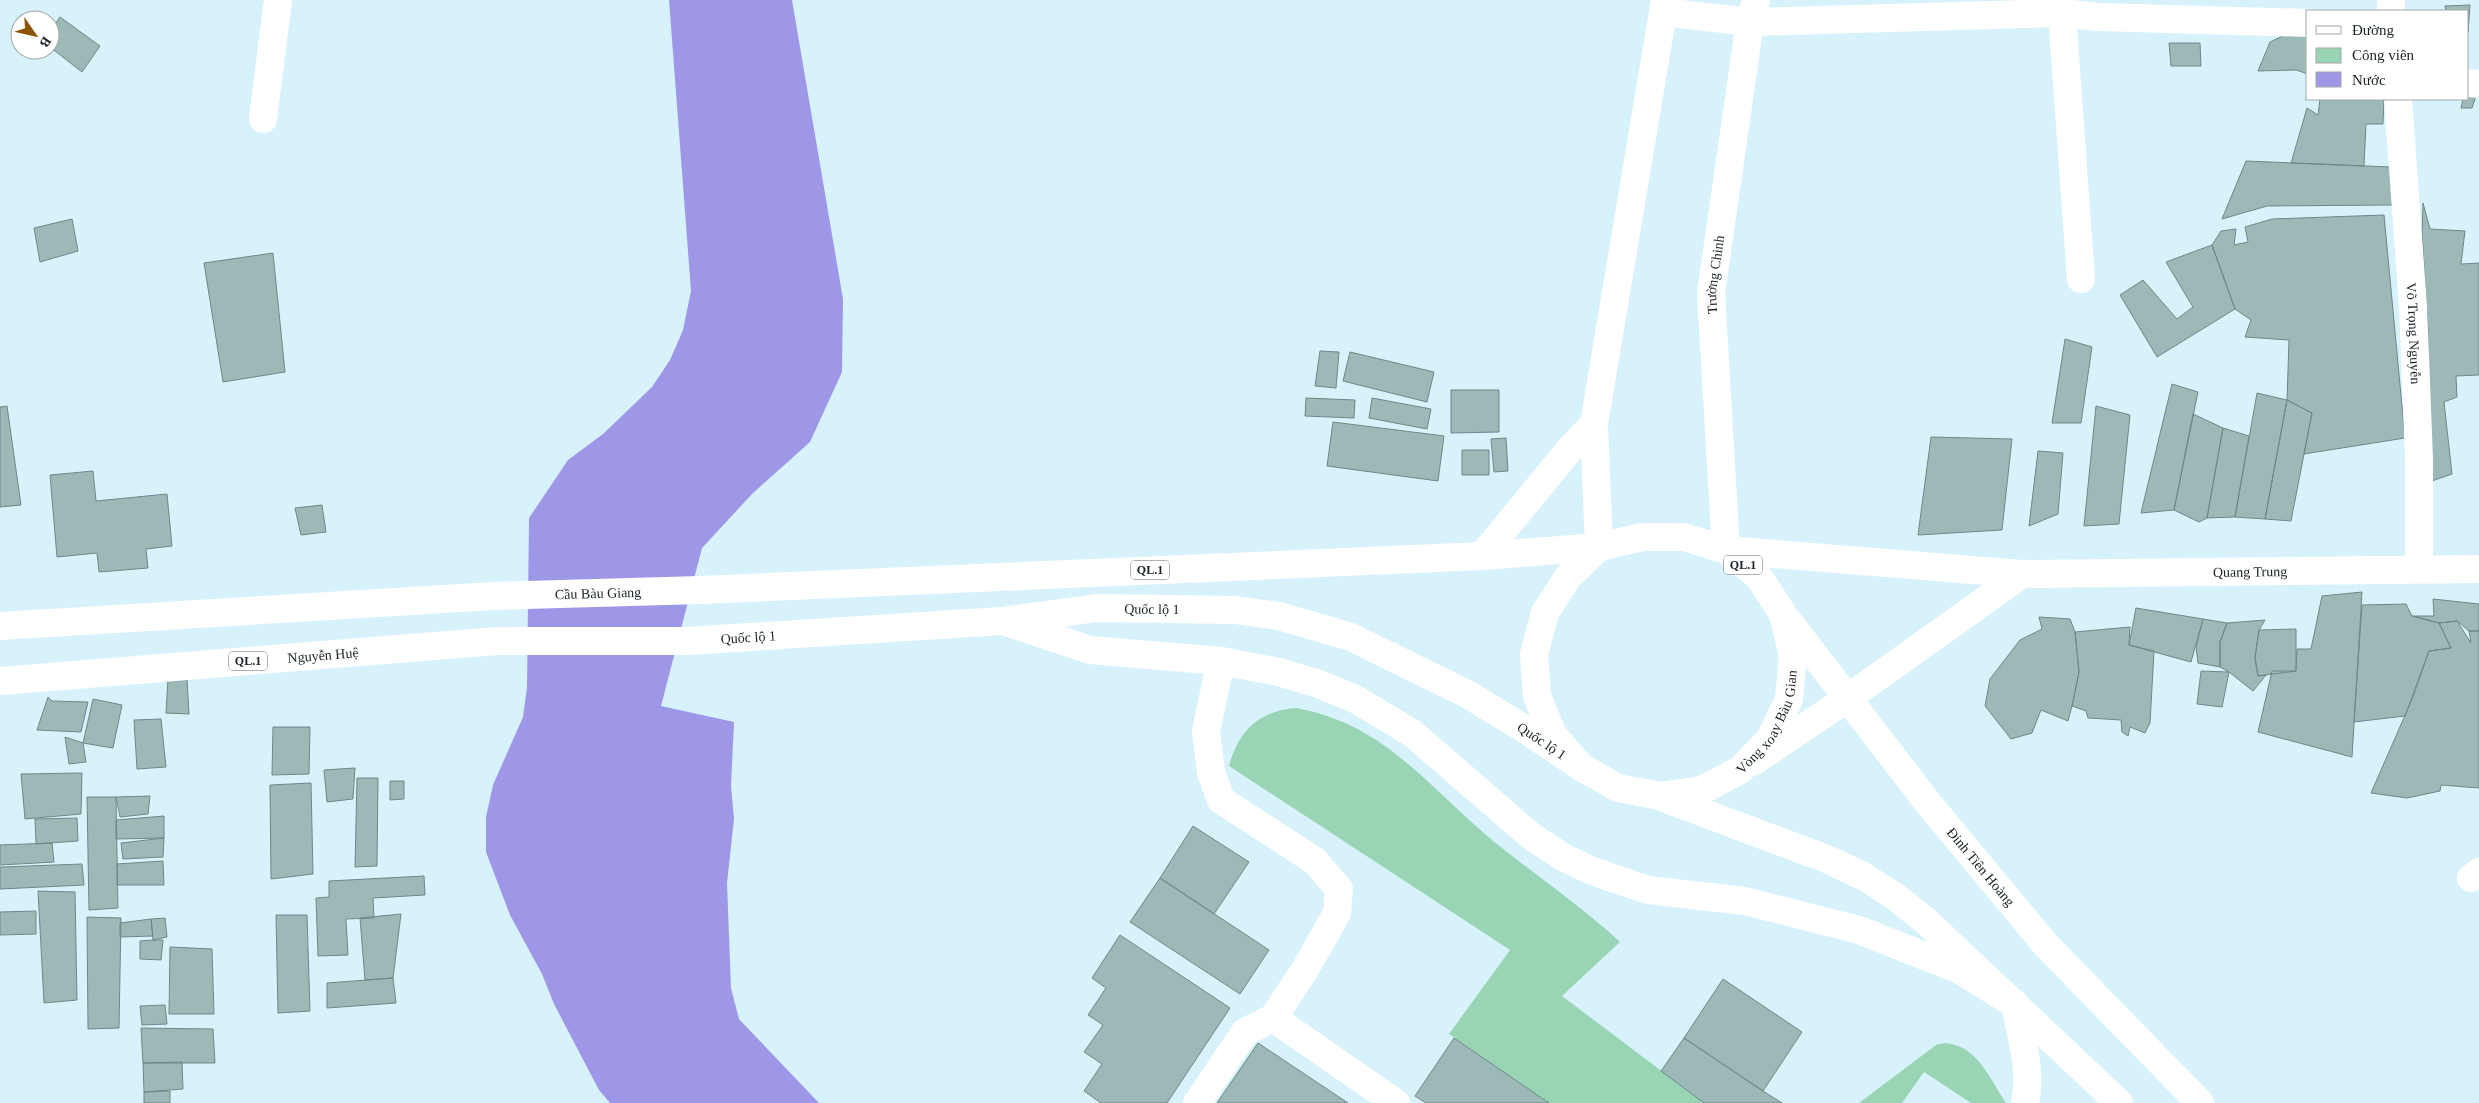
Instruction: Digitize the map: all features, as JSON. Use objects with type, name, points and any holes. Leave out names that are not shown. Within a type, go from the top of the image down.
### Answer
[{"type":"main road","points":[[263,119],[278,0]]},
{"type":"main road","points":[[1598,547],[1594,424],[1664,6],[1753,11],[2062,13],[2099,8],[2306,22]]},
{"type":"main road","name":"Trường Chinh","points":[[1726,550],[1711,293],[1753,11]]},
{"type":"main road","points":[[2062,13],[2080,279]]},
{"type":"main road","name":"Võ Trọng Nguyễn","points":[[2398,100],[2412,306],[2419,459],[2419,569]]},
{"type":"main road","points":[[1482,556],[1570,449],[1594,424]]},
{"type":"main road","name":"Vòng xoay Bàu Gian","points":[[1642,537],[1684,537],[1726,550],[1759,577],[1783,614],[1793,656],[1789,699],[1770,738],[1740,770],[1702,790],[1660,796],[1618,788],[1581,767],[1553,736],[1537,696],[1534,654],[1545,613],[1568,577],[1598,547],[1642,537]]},
{"type":"main road","name":"QL.1","points":[[1482,556],[1598,547]]},
{"type":"main road","name":"Quang Trung","points":[[1726,550],[2022,574],[2479,569]]},
{"type":"main road","name":"Cầu Bàu Giang","points":[[0,626],[494,596],[701,590],[1482,556]]},
{"type":"main road","points":[[1740,770],[1848,698],[2022,574]]},
{"type":"main road","name":"Quốc lộ 1","points":[[497,641],[687,641],[1002,621],[1097,608],[1235,610],[1279,616],[1316,625],[1351,637],[1461,691],[1526,730],[1581,767]]},
{"type":"main road","name":"Đinh Tiên Hoàng","points":[[1783,614],[1928,803],[2046,945],[2200,1103]]},
{"type":"main road","points":[[1002,621],[1090,650],[1221,662],[1279,672],[1319,684],[1386,715],[1438,754],[1531,836],[1563,857],[1592,871],[1648,890],[1745,902],[1859,930],[1960,970],[2015,1004],[2031,1099]]},
{"type":"main road","name":"Nguyễn Huệ","points":[[0,681],[497,641]]},
{"type":"main road","points":[[1197,1103],[1245,1032],[1273,1018],[1306,968],[1337,913],[1338,889],[1315,862],[1221,800],[1212,772],[1206,731],[1221,662]]},
{"type":"main road","name":"QL.1","points":[[1660,796],[1827,858],[1863,876],[1896,897],[2015,1004],[2119,1103]]},
{"type":"main road","points":[[1273,1018],[1396,1103]]},
{"type":"green space","points":[[1296,708],[1327,716],[1355,728],[1380,743],[1425,779],[1492,840],[1589,915],[1620,942],[1562,996],[1704,1103],[1549,1103],[1449,1034],[1510,950],[1229,766],[1238,742],[1252,725],[1271,713]]},
{"type":"green space","points":[[1945,1043],[1956,1045],[1974,1057],[1988,1074],[2006,1103],[1971,1103],[1924,1072],[1902,1103],[1859,1103],[1936,1045]]},
{"type":"water","points":[[669,0],[792,0],[843,299],[842,372],[810,442],[753,493],[702,548],[661,706],[734,722],[731,786],[734,819],[727,883],[731,988],[739,1019],[819,1103],[610,1103],[599,1090],[554,1004],[542,974],[510,915],[486,852],[486,817],[493,785],[523,717],[527,687],[529,518],[568,460],[603,434],[652,387],[670,360],[683,330],[691,291]]},
{"type":"building","points":[[2470,5],[2469,18],[2469,10],[2446,10],[2445,6]]},
{"type":"building","points":[[60,17],[100,46],[82,72],[60,55]]},
{"type":"building","points":[[2289,33],[2306,35],[2306,73],[2296,70],[2258,71],[2270,42]]},
{"type":"building","points":[[2169,43],[2200,43],[2201,66],[2171,66]]},
{"type":"building","points":[[2469,87],[2479,87],[2472,108],[2461,108],[2463,100],[2469,100]]},
{"type":"building","points":[[2320,100],[2384,100],[2383,124],[2366,124],[2364,166],[2291,163],[2307,108],[2318,115]]},
{"type":"building","points":[[2246,161],[2391,167],[2393,205],[2267,206],[2222,219]]},
{"type":"building","points":[[2423,203],[2430,229],[2465,231],[2461,264],[2479,263],[2479,375],[2456,376],[2457,397],[2444,402],[2452,474],[2426,483],[2428,330],[2422,234]]},
{"type":"building","points":[[2384,215],[2405,438],[2304,454],[2312,413],[2287,400],[2289,340],[2245,337],[2251,320],[2235,309],[2212,245],[2221,231],[2236,229],[2234,245],[2248,242],[2245,227],[2272,219]]},
{"type":"building","points":[[72,219],[78,251],[40,262],[34,228]]},
{"type":"building","points":[[2212,245],[2235,309],[2157,357],[2120,295],[2143,280],[2177,319],[2193,307],[2166,262]]},
{"type":"building","points":[[273,253],[285,372],[223,382],[204,263]]},
{"type":"building","points":[[2065,339],[2092,347],[2081,423],[2052,423]]},
{"type":"building","points":[[1320,351],[1339,352],[1336,388],[1315,386]]},
{"type":"building","points":[[1350,352],[1434,372],[1427,402],[1343,381]]},
{"type":"building","points":[[2172,384],[2198,392],[2174,510],[2141,513]]},
{"type":"building","points":[[1451,390],[1499,390],[1499,432],[1451,433]]},
{"type":"building","points":[[2257,393],[2287,400],[2265,519],[2235,517]]},
{"type":"building","points":[[1306,398],[1355,400],[1354,418],[1305,416]]},
{"type":"building","points":[[1372,398],[1431,409],[1427,429],[1369,418]]},
{"type":"building","points":[[2287,400],[2312,413],[2291,521],[2265,519]]},
{"type":"building","points":[[7,406],[21,505],[0,507],[0,407]]},
{"type":"building","points":[[2096,406],[2130,415],[2119,524],[2084,526]]},
{"type":"building","points":[[2193,414],[2223,428],[2207,518],[2199,522],[2174,510]]},
{"type":"building","points":[[1333,422],[1444,436],[1438,481],[1327,466]]},
{"type":"building","points":[[2223,428],[2249,436],[2235,517],[2207,518]]},
{"type":"building","points":[[1931,437],[2012,439],[2002,530],[1918,535]]},
{"type":"building","points":[[1506,438],[1508,471],[1494,472],[1491,439]]},
{"type":"building","points":[[1462,450],[1489,450],[1489,475],[1462,475]]},
{"type":"building","points":[[2038,451],[2063,453],[2058,514],[2029,526]]},
{"type":"building","points":[[93,471],[96,501],[167,494],[172,546],[146,549],[148,568],[99,572],[97,553],[57,557],[50,475]]},
{"type":"building","points":[[322,505],[326,532],[301,535],[295,508]]},
{"type":"building","points":[[2362,592],[2352,757],[2258,732],[2272,671],[2296,671],[2297,649],[2311,649],[2322,596]]},
{"type":"building","points":[[2433,599],[2479,604],[2479,631],[2469,631],[2457,621],[2439,623],[2412,616],[2434,616]]},
{"type":"building","points":[[2406,604],[2412,616],[2439,623],[2451,648],[2429,651],[2405,716],[2354,722],[2362,605]]},
{"type":"building","points":[[2136,608],[2203,619],[2191,662],[2129,645]]},
{"type":"building","points":[[2039,617],[2070,619],[2075,632],[2079,672],[2072,706],[2068,721],[2041,710],[2032,733],[2011,739],[1985,706],[1990,679],[2020,640],[2042,629]]},
{"type":"building","points":[[2203,619],[2227,623],[2220,642],[2220,667],[2198,663],[2196,647]]},
{"type":"building","points":[[2265,620],[2259,630],[2255,658],[2258,676],[2266,675],[2253,691],[2220,667],[2220,642],[2227,623]]},
{"type":"building","points":[[2457,621],[2471,643],[2469,631],[2479,631],[2479,788],[2441,785],[2440,791],[2407,798],[2371,793],[2413,697],[2429,651],[2451,648],[2439,623]]},
{"type":"building","points":[[2130,627],[2129,645],[2154,651],[2150,723],[2145,733],[2130,727],[2128,736],[2122,732],[2121,720],[2088,718],[2086,711],[2072,706],[2079,672],[2075,632]]},
{"type":"building","points":[[2296,629],[2296,671],[2258,676],[2255,658],[2259,630]]},
{"type":"building","points":[[2201,671],[2229,672],[2222,707],[2197,704]]},
{"type":"building","points":[[168,678],[187,679],[189,714],[166,713]]},
{"type":"building","points":[[48,697],[52,701],[88,702],[81,732],[37,730]]},
{"type":"building","points":[[93,699],[122,705],[113,748],[83,743]]},
{"type":"building","points":[[161,719],[166,767],[137,769],[134,720]]},
{"type":"building","points":[[273,727],[310,727],[309,774],[272,775]]},
{"type":"building","points":[[65,737],[83,743],[86,762],[69,764]]},
{"type":"building","points":[[355,768],[353,799],[327,802],[324,770]]},
{"type":"building","points":[[82,773],[81,814],[25,819],[21,774]]},
{"type":"building","points":[[357,778],[378,778],[377,866],[355,867]]},
{"type":"building","points":[[390,781],[404,781],[404,799],[390,800]]},
{"type":"building","points":[[311,783],[313,874],[271,879],[270,785]]},
{"type":"building","points":[[150,796],[148,814],[120,817],[116,797]]},
{"type":"building","points":[[87,797],[116,797],[118,908],[89,910]]},
{"type":"building","points":[[164,816],[164,838],[116,839],[116,820]]},
{"type":"building","points":[[77,818],[78,841],[36,844],[35,819]]},
{"type":"building","points":[[1193,826],[1249,862],[1214,914],[1160,878]]},
{"type":"building","points":[[164,838],[163,857],[123,859],[121,843]]},
{"type":"building","points":[[52,843],[54,862],[0,865],[0,845]]},
{"type":"building","points":[[163,861],[164,885],[117,885],[117,864]]},
{"type":"building","points":[[82,864],[84,885],[0,889],[0,867]]},
{"type":"building","points":[[424,876],[425,895],[373,898],[374,918],[346,919],[348,955],[318,956],[316,898],[329,897],[329,881]]},
{"type":"building","points":[[1160,878],[1269,950],[1240,994],[1130,922]]},
{"type":"building","points":[[38,891],[75,892],[77,1000],[44,1003]]},
{"type":"building","points":[[36,911],[36,934],[0,935],[0,912]]},
{"type":"building","points":[[401,914],[393,978],[365,980],[360,918]]},
{"type":"building","points":[[276,915],[307,915],[310,1011],[278,1013]]},
{"type":"building","points":[[87,917],[121,918],[119,1028],[88,1029]]},
{"type":"building","points":[[165,918],[167,937],[153,940],[151,919]]},
{"type":"building","points":[[151,919],[153,936],[120,937],[120,923]]},
{"type":"building","points":[[1120,935],[1230,1008],[1167,1103],[1101,1103],[1084,1091],[1102,1064],[1084,1052],[1103,1025],[1088,1015],[1106,988],[1092,978]]},
{"type":"building","points":[[163,940],[161,960],[140,959],[140,941]]},
{"type":"building","points":[[170,947],[212,949],[214,1014],[169,1014]]},
{"type":"building","points":[[393,978],[396,1003],[327,1008],[327,983]]},
{"type":"building","points":[[1723,979],[1802,1032],[1763,1091],[1684,1038]]},
{"type":"building","points":[[165,1005],[167,1024],[142,1025],[140,1006]]},
{"type":"building","points":[[141,1028],[213,1029],[215,1063],[143,1063]]},
{"type":"building","points":[[1454,1038],[1549,1103],[1426,1103],[1415,1096]]},
{"type":"building","points":[[1684,1038],[1782,1103],[1704,1103],[1661,1071]]},
{"type":"building","points":[[1258,1043],[1348,1103],[1217,1103]]},
{"type":"building","points":[[182,1062],[183,1089],[144,1092],[143,1063]]},
{"type":"building","points":[[170,1091],[170,1103],[144,1103],[144,1092]]}]
